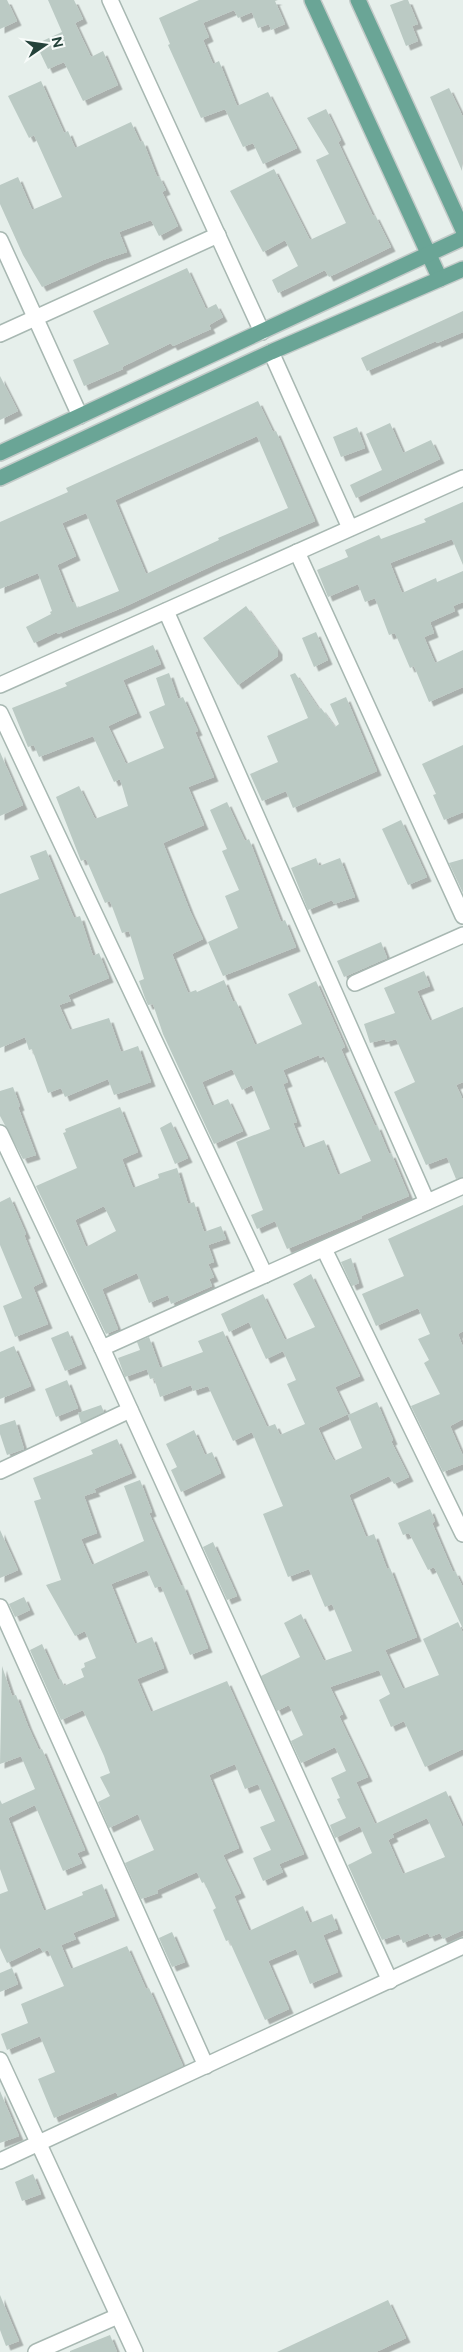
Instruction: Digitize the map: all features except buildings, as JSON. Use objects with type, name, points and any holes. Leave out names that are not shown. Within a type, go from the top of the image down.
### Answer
[{"type":"main road","points":[[312,0],[440,279]]},
{"type":"main road","points":[[358,0],[463,230]]},
{"type":"main road","points":[[0,453],[463,238]]},
{"type":"main road","points":[[0,478],[272,352],[463,268]]},
{"type":"street","points":[[110,0],[262,332]]},
{"type":"street","points":[[0,334],[218,235]]},
{"type":"street","points":[[0,240],[80,416]]},
{"type":"street","points":[[272,352],[350,528]]},
{"type":"street","points":[[0,685],[463,478]]},
{"type":"street","points":[[297,552],[463,916]]},
{"type":"street","points":[[166,611],[427,1202]]},
{"type":"street","points":[[0,712],[265,1275]]},
{"type":"street","points":[[356,983],[463,935]]},
{"type":"street","points":[[0,1133],[102,1348],[390,1982]]},
{"type":"street","points":[[102,1348],[463,1186]]},
{"type":"street","points":[[324,1249],[463,1534]]},
{"type":"street","points":[[0,1471],[130,1410]]},
{"type":"street","points":[[0,1608],[206,2066]]},
{"type":"street","points":[[0,2161],[390,1982],[463,1946]]},
{"type":"street","points":[[0,2060],[135,2352]]},
{"type":"street","points":[[36,2352],[118,2316]]}]
